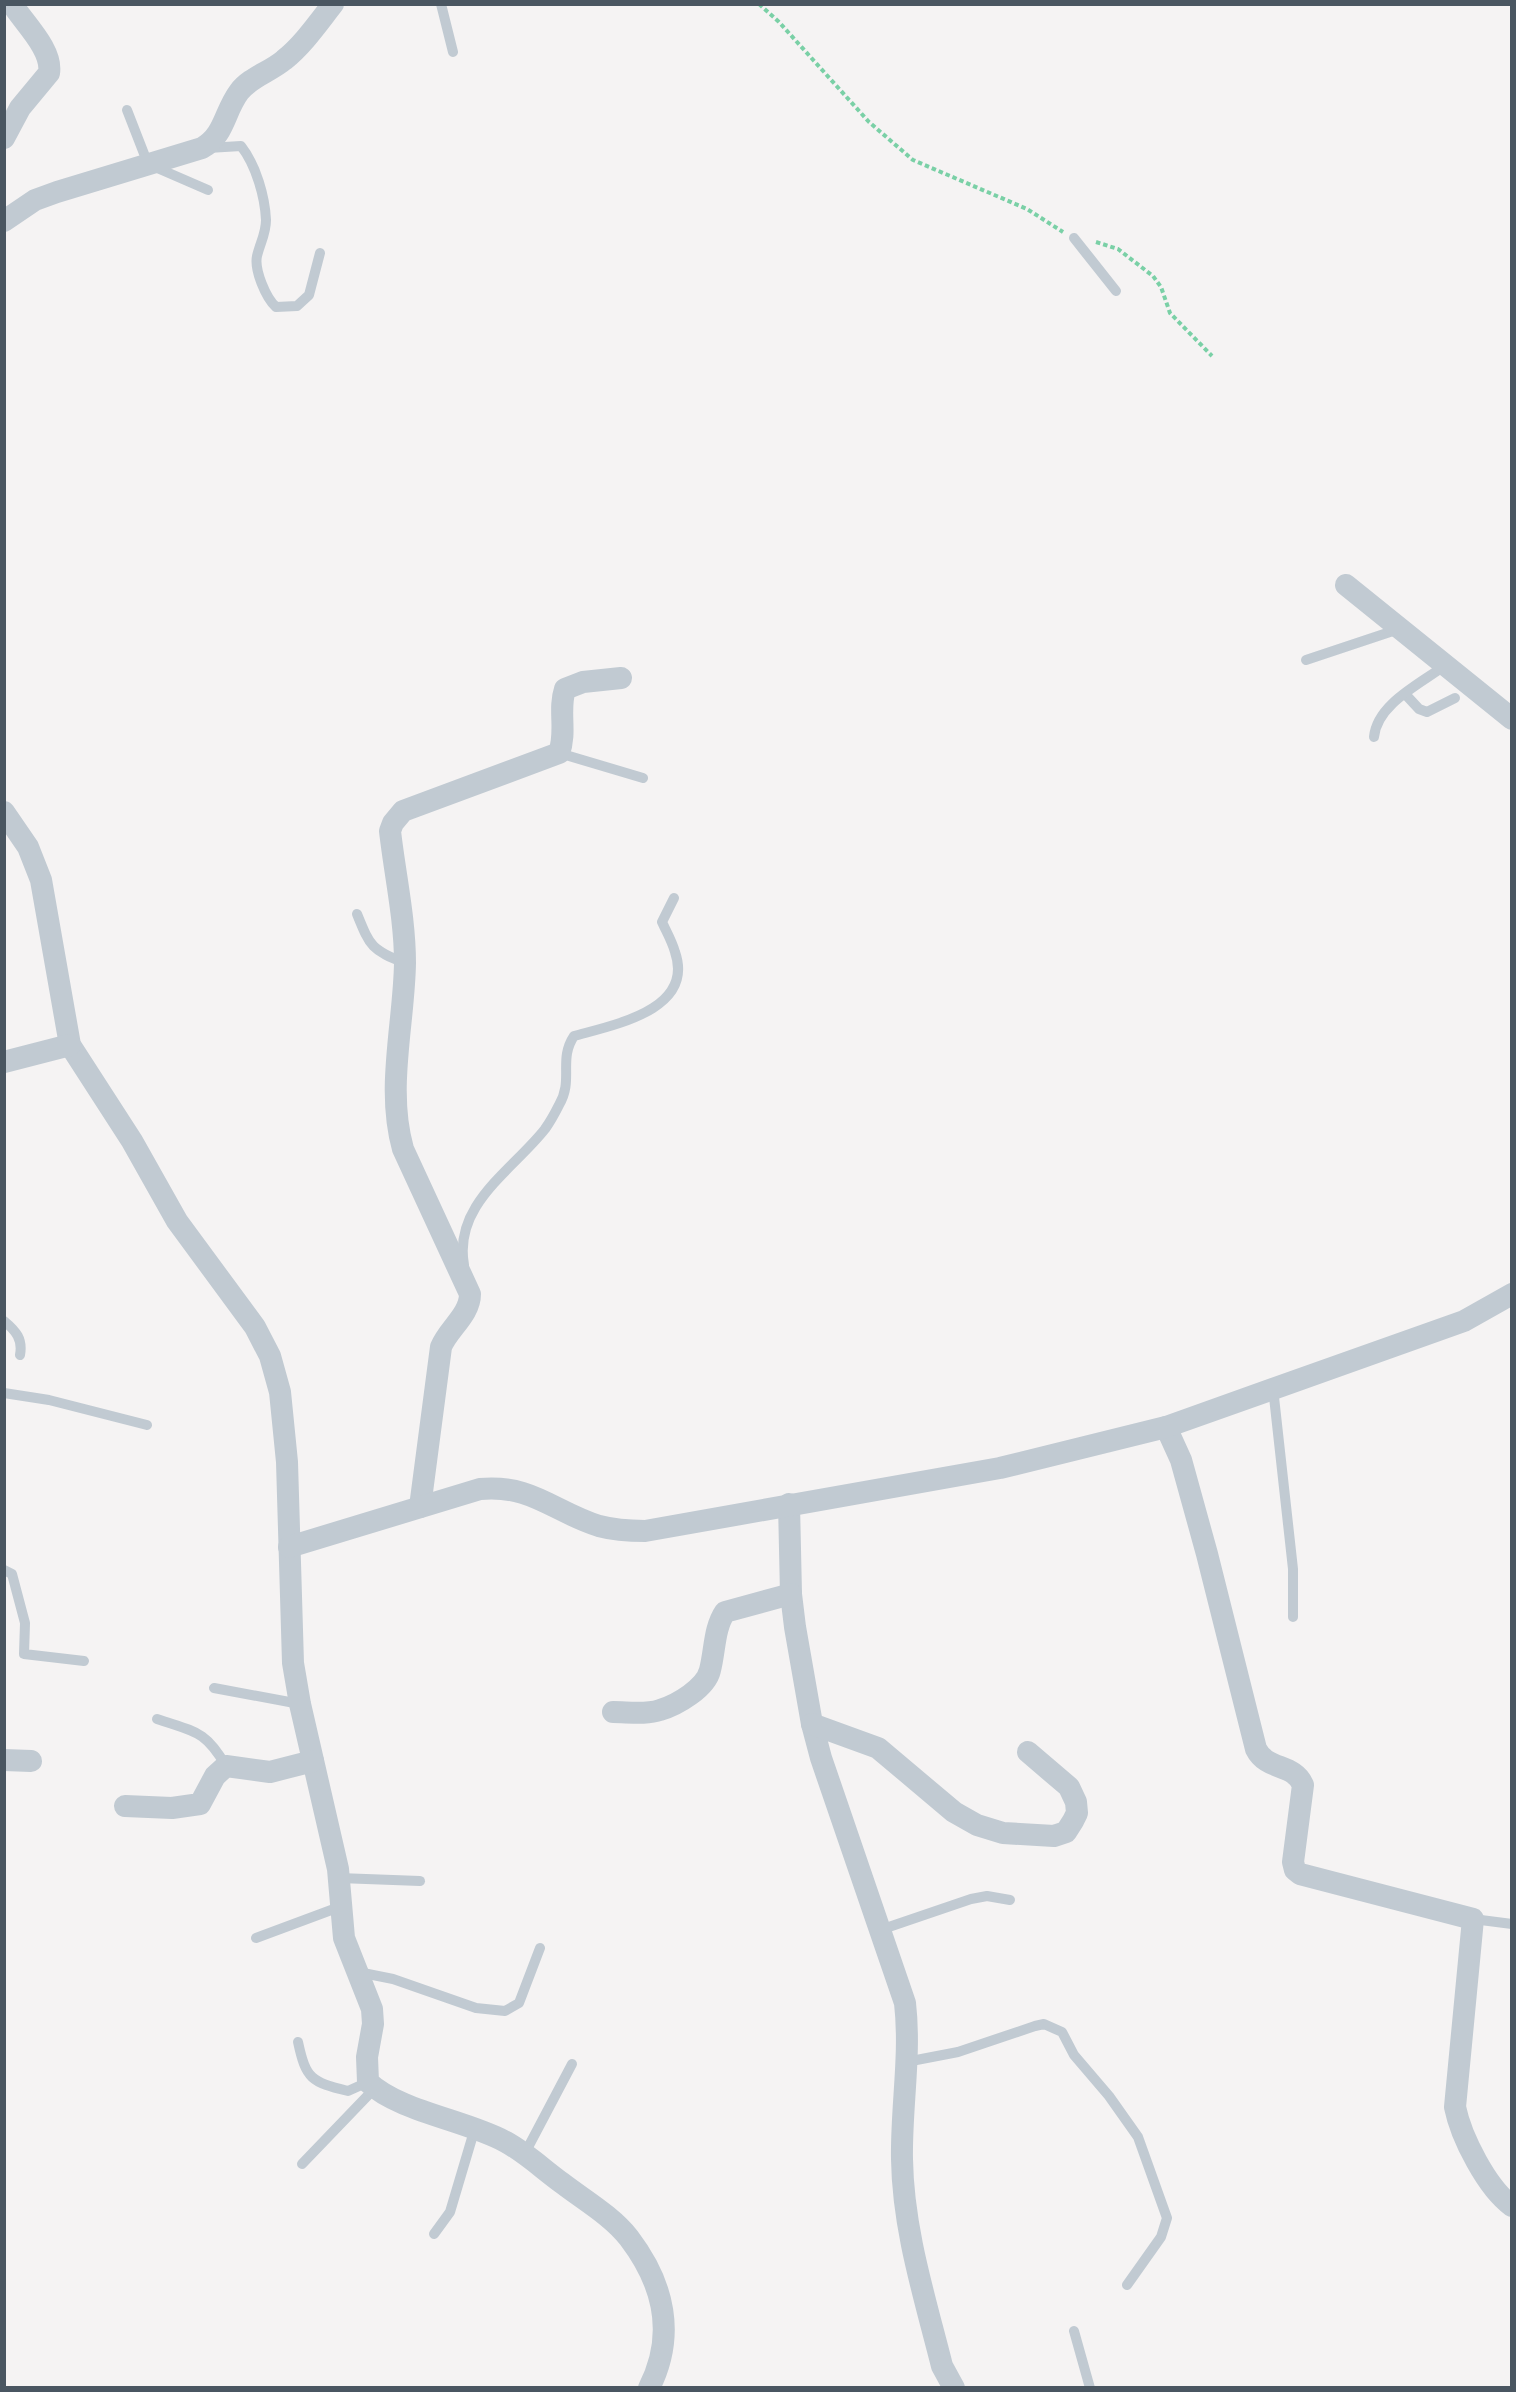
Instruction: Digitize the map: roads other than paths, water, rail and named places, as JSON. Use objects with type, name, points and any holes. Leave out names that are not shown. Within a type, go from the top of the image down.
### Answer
[{"type":"street","points":[[4,138],[20,108],[49,73],[50,67],[45,52],[12,4]]},
{"type":"street","points":[[4,221],[36,200],[57,192],[202,148],[219,134],[237,94],[245,84],[291,54],[333,4]]},
{"type":"street","points":[[1346,585],[1512,719]]},
{"type":"street","points":[[420,1507],[441,1347],[445,1336],[470,1303],[470,1294],[403,1149],[396,1127],[405,963],[390,831],[397,816],[403,811],[559,753],[563,741],[561,702],[565,688],[583,682],[621,678]]},
{"type":"street","points":[[5,814],[28,847],[41,880],[70,1045],[132,1141],[177,1221],[255,1327],[270,1356],[280,1392],[287,1462],[292,1653],[300,1704],[339,1878],[344,1938],[372,2009],[373,2024],[367,2057],[372,2085],[392,2098],[507,2142],[602,2214],[628,2238],[650,2273],[663,2305],[665,2339],[660,2367],[649,2388]]},
{"type":"street","points":[[4,1062],[70,1045]]},
{"type":"street","points":[[289,1547],[480,1489],[502,1487],[521,1491],[597,1525],[621,1531],[645,1531],[1000,1468],[1166,1426],[1464,1321],[1512,1294]]},
{"type":"street","points":[[1166,1426],[1181,1460],[1196,1512],[1228,1629],[1256,1749],[1262,1759],[1294,1772],[1303,1785],[1293,1862],[1295,1870],[1300,1874],[1473,1919],[1455,2107],[1460,2130],[1470,2149],[1503,2200],[1512,2206]]},
{"type":"street","points":[[789,1504],[791,1594],[812,1724],[821,1758],[905,2003],[906,2062],[902,2159],[905,2219],[942,2366],[954,2388]]},
{"type":"street","points":[[613,1713],[660,1710],[699,1687],[706,1681],[710,1672],[720,1620],[725,1612],[791,1594]]},
{"type":"street","points":[[812,1724],[878,1748],[954,1812],[977,1825],[1004,1833],[1054,1836],[1066,1832],[1077,1813],[1077,1802],[1069,1787],[1028,1752]]},
{"type":"street","points":[[4,1760],[32,1761]]},
{"type":"street","points":[[125,1806],[172,1808],[200,1804],[215,1776],[226,1766],[270,1772],[313,1761]]},
{"type":"lane","points":[[441,4],[453,52]]},
{"type":"lane","points":[[127,110],[148,164],[208,190]]},
{"type":"lane","points":[[202,148],[241,147],[250,158],[266,219],[265,235],[256,257],[269,301],[276,307],[297,306],[309,295],[320,254]]},
{"type":"lane","points":[[1074,238],[1116,291]]},
{"type":"lane","points":[[1306,660],[1399,629]]},
{"type":"lane","points":[[1374,737],[1377,724],[1385,711],[1444,666]]},
{"type":"lane","points":[[1406,695],[1415,706],[1427,712],[1455,698]]},
{"type":"lane","points":[[559,753],[643,778]]},
{"type":"lane","points":[[470,1294],[462,1253],[467,1225],[482,1197],[506,1168],[545,1129],[560,1104],[567,1091],[567,1047],[574,1036],[650,1011],[667,999],[677,975],[676,953],[662,922],[674,898]]},
{"type":"lane","points":[[357,914],[370,945],[386,956],[405,963]]},
{"type":"lane","points":[[4,1321],[16,1331],[22,1345],[20,1355]]},
{"type":"lane","points":[[1273,1388],[1293,1569],[1293,1617]]},
{"type":"lane","points":[[4,1393],[49,1400],[147,1425]]},
{"type":"lane","points":[[4,1570],[12,1574],[25,1623],[24,1654],[84,1662]]},
{"type":"lane","points":[[214,1688],[300,1704]]},
{"type":"lane","points":[[157,1719],[205,1737],[213,1744],[226,1766]]},
{"type":"lane","points":[[339,1878],[420,1881]]},
{"type":"lane","points":[[880,1930],[971,1899],[987,1896],[1010,1899]]},
{"type":"lane","points":[[256,1938],[342,1906]]},
{"type":"lane","points":[[1473,1919],[1512,1924]]},
{"type":"lane","points":[[358,1972],[393,1978],[476,2008],[505,2011],[519,2003],[540,1948]]},
{"type":"lane","points":[[906,2062],[958,2052],[1044,2024],[1062,2032],[1074,2055],[1138,2137],[1167,2218],[1161,2237],[1127,2285]]},
{"type":"lane","points":[[298,2042],[304,2069],[312,2079],[348,2091],[372,2085]]},
{"type":"lane","points":[[524,2154],[572,2064]]},
{"type":"lane","points":[[302,2164],[372,2085]]},
{"type":"lane","points":[[434,2234],[450,2212],[475,2128]]},
{"type":"lane","points":[[1074,2331],[1090,2388]]}]
